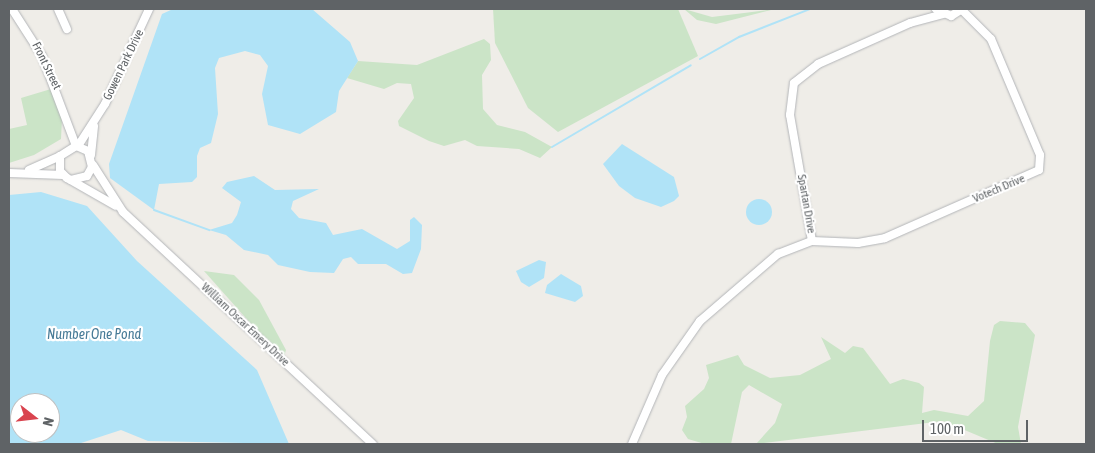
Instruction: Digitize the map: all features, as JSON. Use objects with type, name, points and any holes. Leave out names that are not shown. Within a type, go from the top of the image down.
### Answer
[{"type":"street","name":"Front Street","points":[[12,9],[38,48],[77,146]]},
{"type":"street","points":[[58,9],[67,29]]},
{"type":"street","name":"Gowen Park Drive","points":[[77,146],[96,119],[149,9]]},
{"type":"street","name":"Spartan Drive","points":[[632,444],[658,382],[700,321],[750,274],[785,250],[812,241],[790,115],[794,83],[818,64],[910,23],[939,11],[962,9]]},
{"type":"street","name":"Votech Drive","points":[[812,241],[858,242],[884,238],[1039,170],[1040,155],[991,39],[962,9]]},
{"type":"street","name":"Gowen Park Drive","points":[[90,155],[96,119]]},
{"type":"street","points":[[63,175],[62,154],[70,128]]},
{"type":"street","points":[[9,173],[24,171],[63,175],[71,180],[87,176],[92,164],[90,155],[77,146],[24,171]]},
{"type":"street","name":"William Oscar Emery Drive","points":[[92,164],[118,207]]},
{"type":"street","name":"William Oscar Emery Drive","points":[[71,180],[118,207],[373,444]]},
{"type":"green space","points":[[493,9],[678,9],[698,56],[558,132],[528,108],[495,43]]},
{"type":"green space","points":[[684,9],[712,17],[775,9],[716,24],[697,20]]},
{"type":"green space","points":[[484,39],[490,44],[491,60],[482,75],[483,109],[497,125],[525,132],[552,147],[540,158],[519,149],[477,146],[465,140],[444,146],[429,141],[399,126],[398,121],[414,98],[411,84],[397,83],[384,89],[347,78],[358,61],[417,65]]},
{"type":"green space","points":[[51,89],[62,119],[61,139],[34,155],[9,163],[9,129],[27,125],[21,98]]},
{"type":"green space","points":[[204,271],[234,275],[259,300],[286,350],[283,360]]},
{"type":"green space","points":[[1000,321],[1025,323],[1035,335],[1018,427],[1021,444],[998,444],[943,421],[756,444],[775,423],[782,404],[749,385],[742,392],[731,444],[705,444],[688,439],[682,430],[687,417],[685,406],[704,389],[709,378],[706,365],[738,355],[744,365],[770,378],[800,375],[831,359],[821,337],[845,353],[853,346],[863,348],[890,384],[903,379],[919,383],[924,387],[922,413],[934,410],[968,416],[984,401],[990,341],[994,325]]},
{"type":"water","points":[[173,9],[312,9],[350,42],[358,61],[339,91],[336,112],[300,134],[268,125],[262,94],[268,66],[260,55],[245,51],[219,58],[215,68],[218,114],[211,143],[200,148],[197,156],[197,177],[192,182],[159,184],[154,210],[110,178],[109,164],[162,14]]},
{"type":"water","points":[[622,144],[674,177],[679,196],[674,201],[661,207],[635,198],[619,186],[603,164]]},
{"type":"water","points":[[254,176],[275,190],[319,189],[293,201],[291,209],[299,218],[326,223],[333,235],[362,229],[397,249],[410,241],[410,220],[414,217],[422,225],[421,249],[412,273],[403,274],[386,264],[358,264],[351,257],[343,259],[334,273],[310,272],[278,265],[268,255],[244,250],[226,235],[209,230],[232,223],[237,215],[241,202],[222,188],[227,182]]},
{"type":"water","name":"Number One Pond","points":[[41,192],[87,206],[137,261],[257,370],[289,444],[148,441],[121,430],[78,444],[9,444],[9,195]]},
{"type":"water","points":[[759,199],[768,203],[772,212],[768,221],[759,225],[750,221],[746,212],[750,203]]},
{"type":"water","points":[[539,260],[546,262],[544,278],[529,287],[521,282],[516,271]]},
{"type":"water","points":[[561,274],[581,286],[583,296],[575,302],[545,293],[547,285]]},
{"type":"waterway","points":[[700,59],[739,37],[810,9]]},
{"type":"waterway","points":[[552,147],[691,65]]},
{"type":"waterway","points":[[154,210],[209,230]]}]
